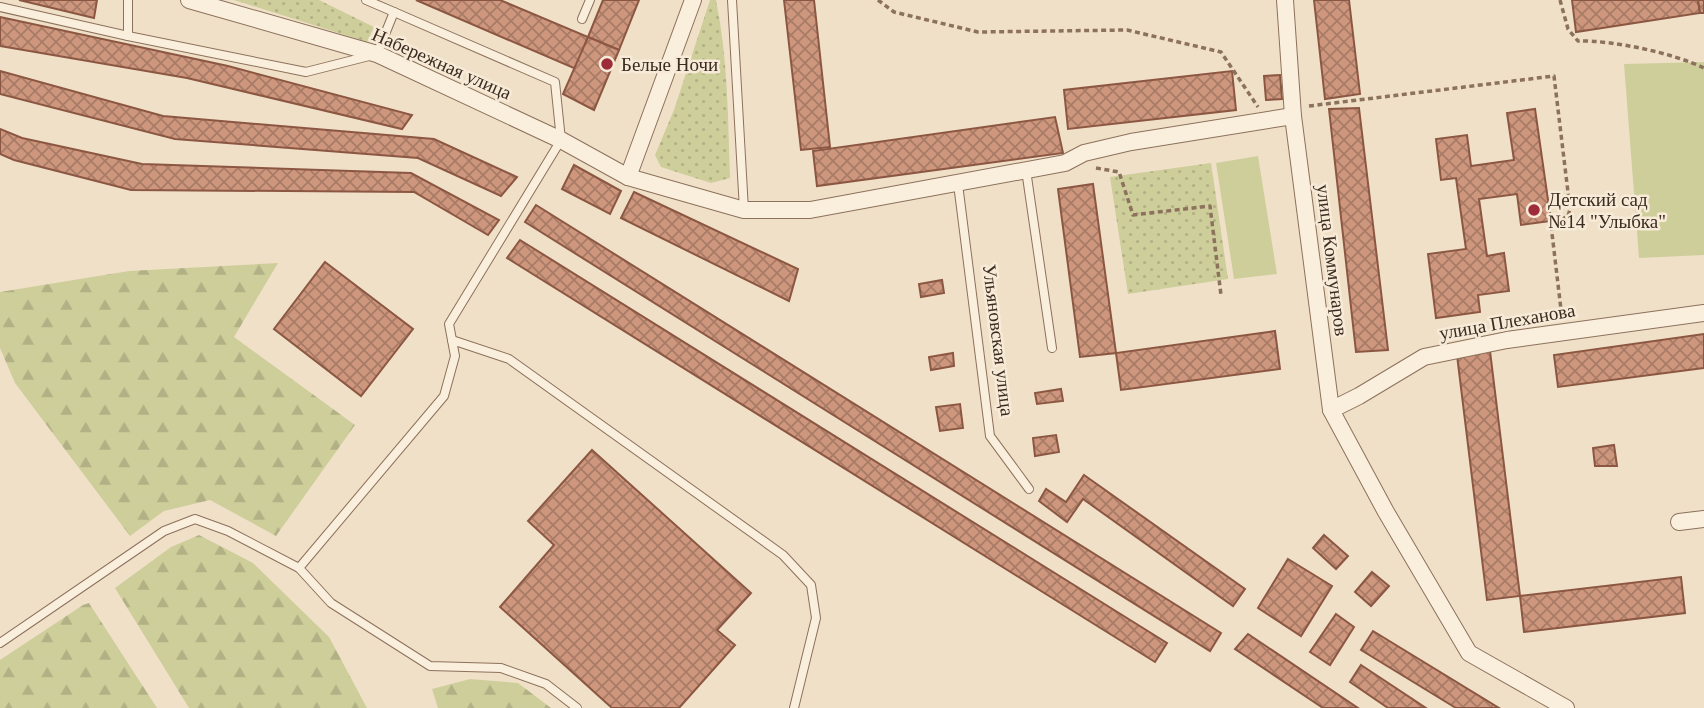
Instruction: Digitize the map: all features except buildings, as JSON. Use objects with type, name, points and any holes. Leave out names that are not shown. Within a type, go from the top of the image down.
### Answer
[{"type":"street","name":"Набережная улица","points":[[189,0],[377,54],[561,140],[628,177],[744,210],[810,210],[958,184],[1065,163],[1084,153],[1131,142],[1292,112]]},
{"type":"street","points":[[628,177],[693,0]]},
{"type":"street","name":"улица Коммунаров","points":[[1285,0],[1292,112],[1331,410],[1385,512],[1469,653],[1566,708]]},
{"type":"street","name":"улица Плеханова","points":[[1331,410],[1424,357],[1507,340],[1704,313]]},
{"type":"street","points":[[1679,522],[1704,519]]},
{"type":"lane","points":[[128,0],[128,36]]},
{"type":"lane","points":[[299,568],[444,396],[455,356],[449,324],[561,140],[555,82],[366,0]]},
{"type":"lane","points":[[582,19],[590,0]]},
{"type":"lane","points":[[732,0],[744,210]]},
{"type":"lane","points":[[0,7],[306,72],[377,54],[394,12]]},
{"type":"lane","points":[[1026,170],[1052,348]]},
{"type":"lane","name":"Ульяновская улица","points":[[958,184],[990,436],[1028,489]]},
{"type":"lane","points":[[452,340],[509,359],[783,555],[811,585],[816,618],[794,708]]},
{"type":"lane","points":[[0,643],[164,531],[195,519],[228,531],[299,568],[331,603],[430,666],[501,668],[546,684],[577,708]]},
{"type":"path","points":[[878,0],[894,12],[978,32],[1127,30],[1221,52],[1262,111]]},
{"type":"path","points":[[1560,0],[1567,29],[1578,41],[1598,40],[1689,61],[1704,68]]},
{"type":"path","points":[[1292,112],[1554,76],[1570,209],[1568,216],[1551,225],[1565,332]]},
{"type":"path","points":[[1092,167],[1119,172],[1133,215],[1210,206],[1221,295]]},
{"type":"green space","points":[[234,0],[319,0],[374,27],[367,42]]},
{"type":"green space","points":[[710,0],[716,0],[723,44],[730,178],[711,183],[661,167],[655,155],[674,110]]},
{"type":"green space","points":[[1704,62],[1704,255],[1639,258],[1624,64]]},
{"type":"green space","points":[[1258,156],[1277,274],[1234,279],[1216,163]]},
{"type":"green space","points":[[1211,163],[1228,279],[1128,294],[1110,177]]},
{"type":"green space","points":[[278,263],[234,337],[355,425],[276,536],[210,500],[164,511],[130,536],[15,383],[0,348],[0,292],[129,271]]},
{"type":"green space","points":[[199,535],[253,563],[329,637],[367,708],[189,708],[115,588],[171,547]]},
{"type":"green space","points":[[89,603],[157,708],[0,708],[0,660]]},
{"type":"green space","points":[[470,679],[518,683],[551,708],[438,708],[432,689]]},
{"type":"place","name":"Белые Ночи","points":[[607,64]]},
{"type":"place","name":"Детский сад №14 \"Улыбка\"","points":[[1534,210]]}]
